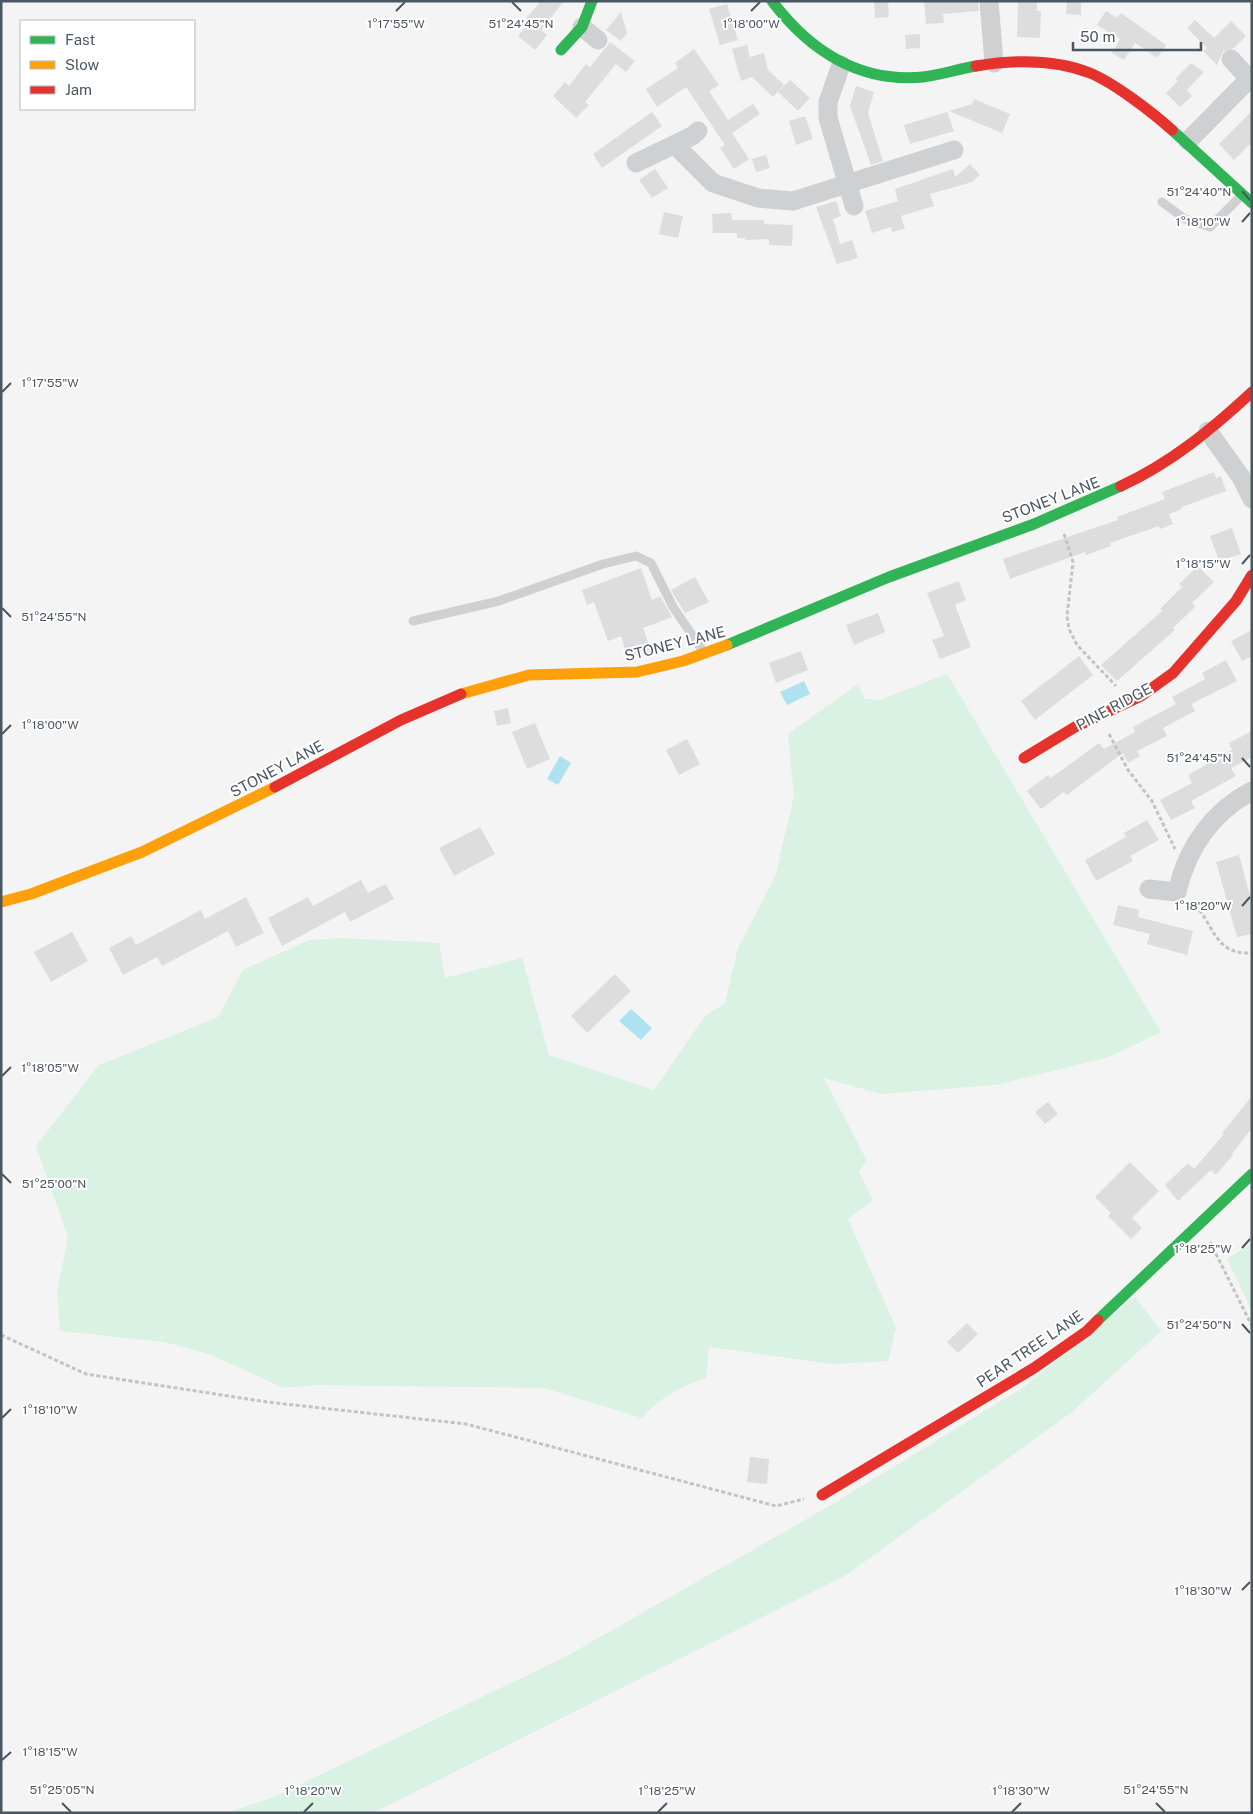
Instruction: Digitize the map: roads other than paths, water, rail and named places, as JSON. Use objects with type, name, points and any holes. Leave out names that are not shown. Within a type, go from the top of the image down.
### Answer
[{"type":"street","points":[[561,50],[582,27],[592,1]]},
{"type":"street","points":[[772,1],[783,18],[802,38],[841,65],[866,73],[894,78],[923,77],[994,62],[1031,63],[1090,74],[1144,105],[1188,142],[1252,203]]},
{"type":"street","points":[[989,1],[994,62]]},
{"type":"street","points":[[582,27],[598,40]]},
{"type":"street","points":[[1188,142],[1251,78],[1231,59]]},
{"type":"street","points":[[841,65],[828,102],[828,118],[839,162],[849,184],[854,206]]},
{"type":"street","points":[[636,163],[675,145],[698,131]]},
{"type":"street","points":[[675,145],[713,183],[758,198],[793,201],[954,150]]},
{"type":"street","name":"STONEY LANE","points":[[1,902],[134,858],[237,808],[391,726],[451,698],[528,675],[618,674],[650,669],[734,645],[889,577],[1057,515],[1113,492],[1208,432],[1232,414],[1252,392]]},
{"type":"street","points":[[1208,432],[1241,477],[1252,499]]},
{"type":"street","name":"PINE RIDGE","points":[[1024,758],[1075,727],[1141,696],[1174,673],[1236,600],[1252,575]]},
{"type":"street","points":[[1149,889],[1177,892],[1184,865],[1210,823],[1235,801],[1252,791]]},
{"type":"street","name":"PEAR TREE LANE","points":[[822,1495],[1034,1368],[1080,1336],[1252,1174]]},
{"type":"lane","points":[[1162,202],[1185,219],[1210,227],[1242,195]]},
{"type":"lane","points":[[413,621],[499,601],[603,564],[636,556],[651,563],[673,607],[704,654]]},
{"type":"water","points":[[804,681],[810,694],[787,705],[780,692]]},
{"type":"water","points":[[560,756],[571,763],[558,785],[547,779]]},
{"type":"water","points":[[631,1009],[652,1028],[641,1040],[619,1021]]}]
